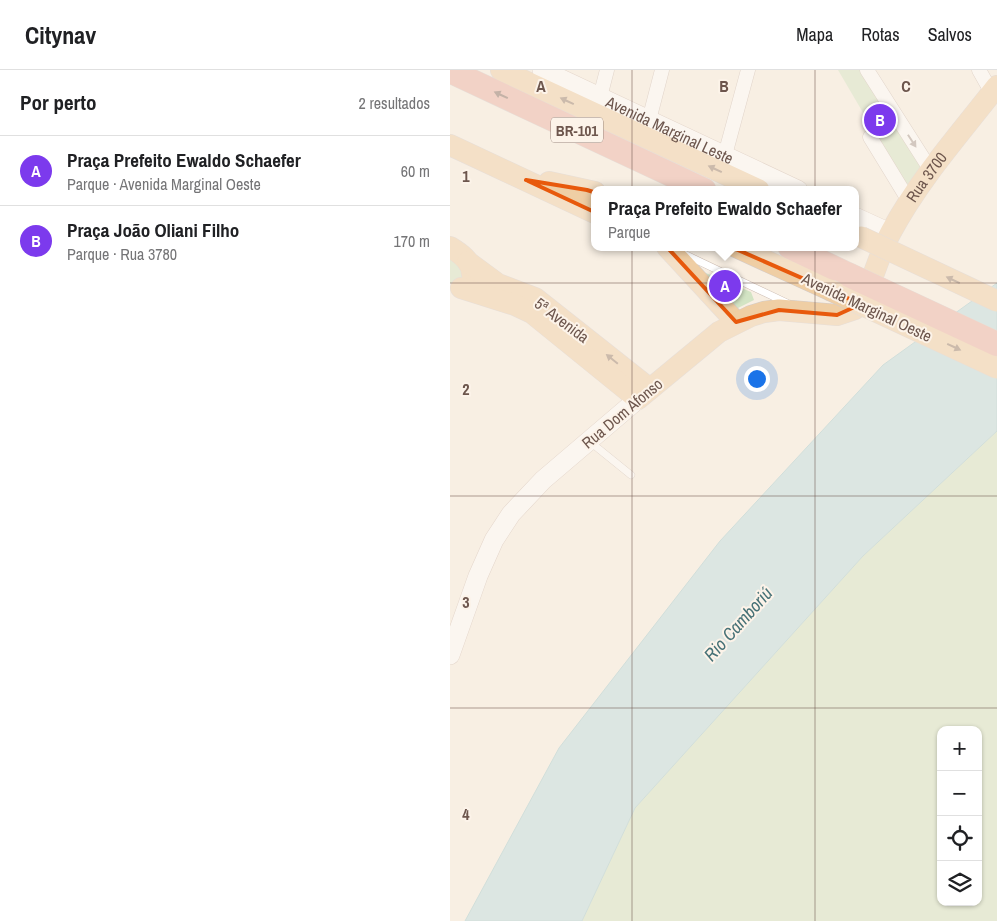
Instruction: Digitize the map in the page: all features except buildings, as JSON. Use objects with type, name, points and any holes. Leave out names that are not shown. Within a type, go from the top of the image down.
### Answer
[{"type":"highway","name":"BR-101","points":[[450,71],[695,186]]},
{"type":"highway","name":"BR-101","points":[[450,88],[658,186]]},
{"type":"highway","points":[[802,251],[859,271],[997,327]]},
{"type":"highway","points":[[832,251],[859,271],[997,344]]},
{"type":"main road","name":"Avenida Marginal Leste","points":[[501,70],[750,186]]},
{"type":"main road","name":"Avenida Marginal Leste","points":[[542,70],[790,186]]},
{"type":"main road","name":"Rua 3700","points":[[859,271],[890,233],[930,169],[995,90]]},
{"type":"main road","points":[[450,145],[591,211]]},
{"type":"main road","points":[[526,180],[552,182],[591,191]]},
{"type":"main road","points":[[859,229],[890,233]]},
{"type":"main road","points":[[859,230],[997,301]]},
{"type":"main road","name":"5ª Avenida","points":[[450,247],[498,284],[535,298],[644,394]]},
{"type":"main road","points":[[672,251],[736,322]]},
{"type":"main road","name":"Avenida Marginal Oeste","points":[[745,251],[997,368]]},
{"type":"main road","points":[[456,288],[467,285],[472,274],[472,268],[468,262]]},
{"type":"main road","name":"Rua Dom Afonso","points":[[450,654],[478,576],[503,525],[523,500],[589,441],[712,337],[736,322],[764,312],[779,310],[837,315],[855,309],[862,303],[859,271]]},
{"type":"main road","name":"5ª Avenida","points":[[456,288],[515,305],[532,313],[644,394]]},
{"type":"street","points":[[600,97],[607,70]]},
{"type":"street","points":[[649,120],[662,70]]},
{"type":"street","points":[[724,155],[748,70]]},
{"type":"street","points":[[867,70],[930,169]]},
{"type":"street","points":[[978,70],[995,90]]},
{"type":"street","points":[[870,137],[909,201]]},
{"type":"lane","points":[[676,251],[808,313]]},
{"type":"lane","points":[[589,441],[631,475]]},
{"type":"highlighted area","points":[[526,180],[587,190],[638,206],[861,304],[837,315],[779,310],[736,322],[665,245]]},
{"type":"green space","points":[[838,70],[861,70],[924,169],[909,191]]},
{"type":"green space","points":[[450,253],[457,259],[465,277],[453,283],[450,283]]},
{"type":"green space","points":[[701,271],[751,292],[754,300],[736,309]]},
{"type":"green space","points":[[997,431],[997,921],[582,921],[635,808],[863,556]]},
{"type":"water","name":"Rio Camboriú","points":[[997,283],[997,431],[863,556],[635,808],[582,921],[465,921],[559,748],[720,541],[883,365]]},
{"type":"place","name":"Praça João Oliani Filho","points":[[880,120]]},
{"type":"place","name":"Praça Prefeito Ewaldo Schaefer","points":[[725,286]]}]
